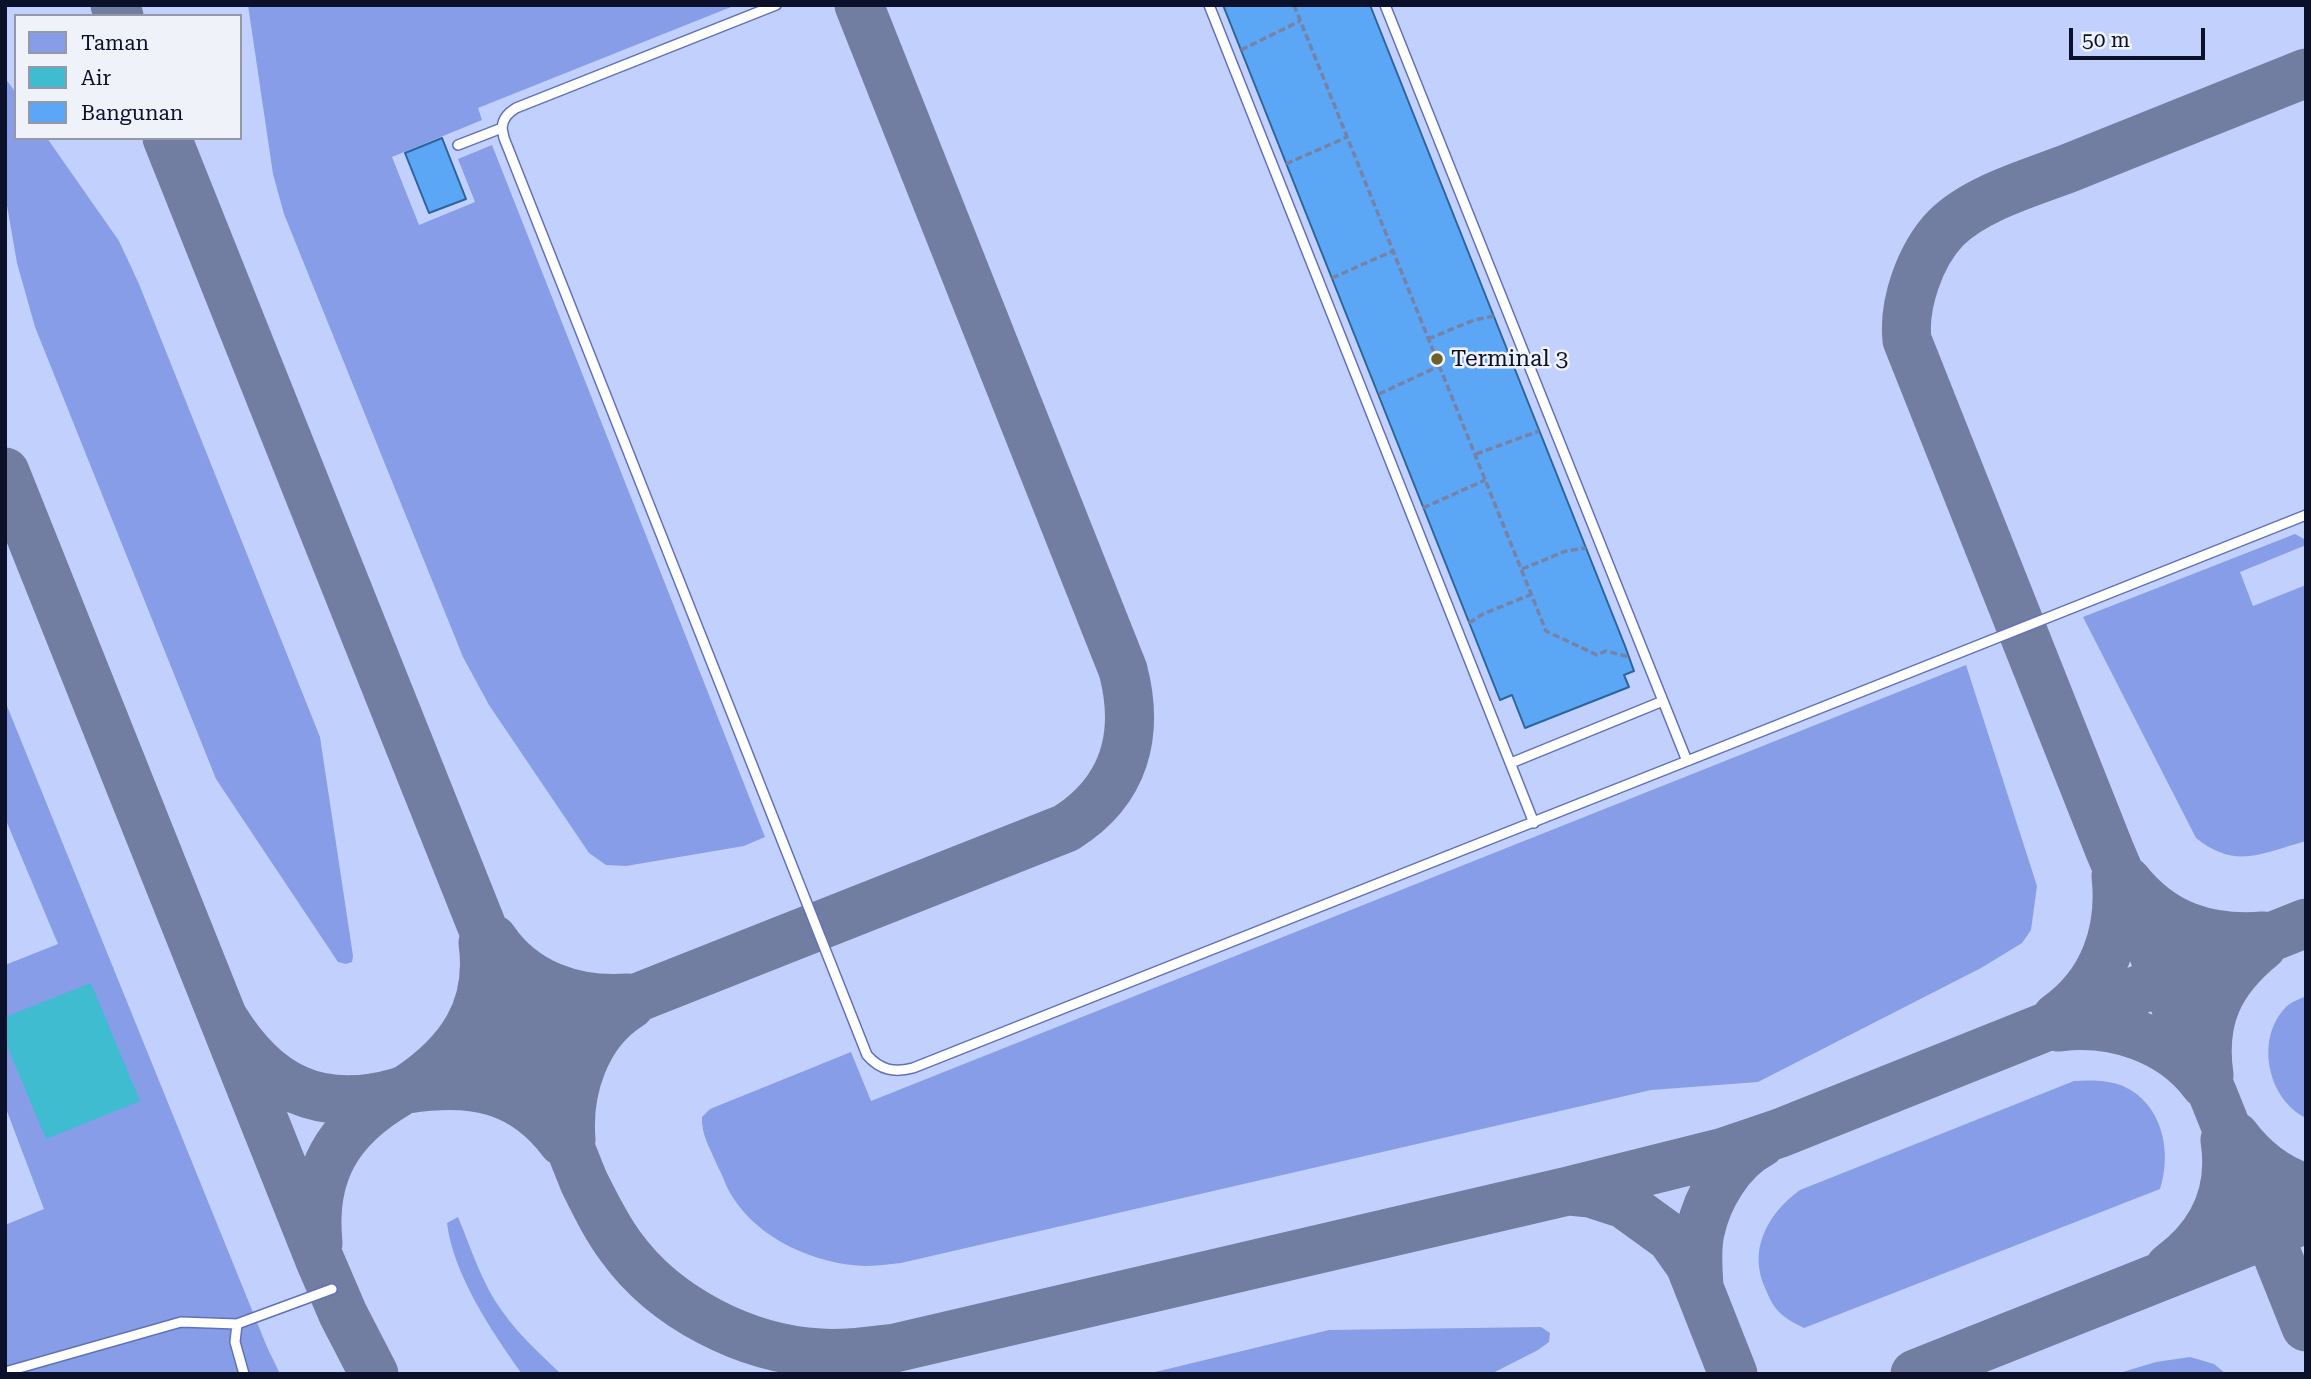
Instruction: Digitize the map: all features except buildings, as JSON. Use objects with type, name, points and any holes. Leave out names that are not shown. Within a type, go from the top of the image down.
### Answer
[{"type":"lane","points":[[776,5],[516,108],[503,121],[502,128],[867,1055],[886,1070],[900,1072],[914,1068],[2306,515]]},
{"type":"lane","points":[[1209,5],[1535,823]]},
{"type":"lane","points":[[1385,5],[1687,761]]},
{"type":"lane","points":[[458,145],[502,128]]},
{"type":"lane","points":[[1511,764],[1663,701]]},
{"type":"lane","points":[[5,1372],[181,1322],[237,1324],[332,1289]]},
{"type":"lane","points":[[237,1324],[235,1342],[244,1374]]},
{"type":"path","points":[[1294,5],[1546,631],[1597,655],[1606,651],[1629,657]]},
{"type":"path","points":[[1241,50],[1300,21]]},
{"type":"path","points":[[1286,164],[1347,137]]},
{"type":"path","points":[[1332,278],[1393,251]]},
{"type":"path","points":[[1428,339],[1474,320],[1494,316]]},
{"type":"path","points":[[1378,394],[1439,366]]},
{"type":"path","points":[[1475,454],[1539,431]]},
{"type":"path","points":[[1423,508],[1485,480]]},
{"type":"path","points":[[1521,569],[1566,551],[1586,548]]},
{"type":"path","points":[[1469,623],[1483,614],[1531,595]]},
{"type":"green space","points":[[248,5],[736,5],[478,108],[482,120],[392,157],[419,225],[475,202],[458,159],[492,145],[765,837],[744,846],[626,866],[606,865],[589,853],[489,705],[463,657],[284,214],[273,174]]},
{"type":"green space","points":[[5,78],[14,90],[14,140],[48,140],[119,241],[139,284],[320,737],[352,962],[338,962],[216,779],[35,327],[17,263],[5,194]]},
{"type":"green space","points":[[2295,534],[2304,539],[2306,545],[2240,572],[2253,606],[2306,585],[2306,841],[2250,856],[2224,854],[2196,838],[2083,617]]},
{"type":"green space","points":[[1966,665],[2037,886],[2031,930],[2022,943],[1981,968],[1758,1082],[1651,1090],[901,1263],[873,1266],[826,1260],[772,1237],[743,1211],[732,1196],[707,1142],[702,1117],[710,1109],[851,1052],[871,1101]]},
{"type":"green space","points":[[5,701],[280,1374],[5,1374],[5,1225],[44,1209],[5,1106],[5,965],[58,944],[5,818]]},
{"type":"green space","points":[[2306,996],[2306,1118],[2282,1097],[2274,1083],[2268,1051],[2276,1020],[2288,1005]]},
{"type":"green space","points":[[2074,1081],[2117,1084],[2137,1094],[2147,1104],[2161,1130],[2164,1145],[2165,1160],[2160,1189],[1804,1328],[1776,1308],[1761,1275],[1760,1248],[1764,1234],[1778,1210],[1800,1190]]},
{"type":"green space","points":[[458,1217],[477,1266],[495,1300],[523,1336],[561,1374],[522,1374],[498,1340],[465,1282],[457,1262],[447,1223]]},
{"type":"green space","points":[[1541,1327],[1550,1333],[1549,1342],[1491,1374],[1147,1374],[1329,1330]]},
{"type":"green space","points":[[2190,1357],[2214,1364],[2226,1374],[2116,1374],[2156,1362]]},
{"type":"water","points":[[91,983],[140,1101],[46,1139],[5,1041],[5,1017]]},
{"type":"taxiway","points":[[115,5],[118,14]]},
{"type":"taxiway","points":[[224,1019],[240,1043],[258,1062],[297,1090],[344,1100],[399,1092],[1066,828],[1102,797],[1114,779],[1123,759],[1130,717],[1123,670],[859,5]]},
{"type":"taxiway","points":[[2306,73],[2004,192],[1972,208],[1946,228],[1928,252],[1915,281],[1906,326],[1907,340],[2110,851],[2214,1097],[2306,1327]]},
{"type":"taxiway","points":[[168,140],[584,1182],[610,1232],[639,1269],[660,1289],[684,1306],[736,1334],[792,1350],[820,1353],[895,1348],[1724,1152],[1780,1133],[2306,923]]},
{"type":"taxiway","points":[[5,472],[319,1258],[343,1314],[374,1374]]},
{"type":"taxiway","points":[[2057,1017],[2087,989],[2106,955],[2116,917],[2116,876]]},
{"type":"taxiway","points":[[2127,881],[2156,909],[2188,927],[2224,935],[2263,936]]},
{"type":"taxiway","points":[[493,939],[519,968],[552,987],[589,997],[628,998]]},
{"type":"taxiway","points":[[483,943],[482,989],[468,1028],[443,1061],[407,1089],[453,1085],[494,1091],[530,1109],[563,1142]]},
{"type":"taxiway","points":[[2209,1075],[2208,1036],[2216,1003],[2234,973],[2262,946]]},
{"type":"taxiway","points":[[571,1140],[572,1102],[582,1064],[601,1031],[630,1005]]},
{"type":"taxiway","points":[[2059,1027],[2100,1027],[2140,1036],[2176,1055],[2205,1084]]},
{"type":"taxiway","points":[[318,1243],[319,1195],[324,1174],[333,1155],[344,1137],[359,1121],[398,1093]]},
{"type":"taxiway","points":[[2235,1136],[2266,1168],[2306,1188]]},
{"type":"taxiway","points":[[2170,1267],[2198,1242],[2217,1212],[2226,1178],[2225,1140]]},
{"type":"taxiway","points":[[1699,1287],[1699,1239],[1708,1206],[1730,1169],[1761,1143]]},
{"type":"taxiway","points":[[1570,1191],[1590,1193],[1624,1204],[1671,1238],[1690,1265],[1733,1374]]},
{"type":"taxiway","points":[[1915,1374],[2306,1219]]},
{"type":"place","name":"Terminal 3","points":[[1437,359]]}]
